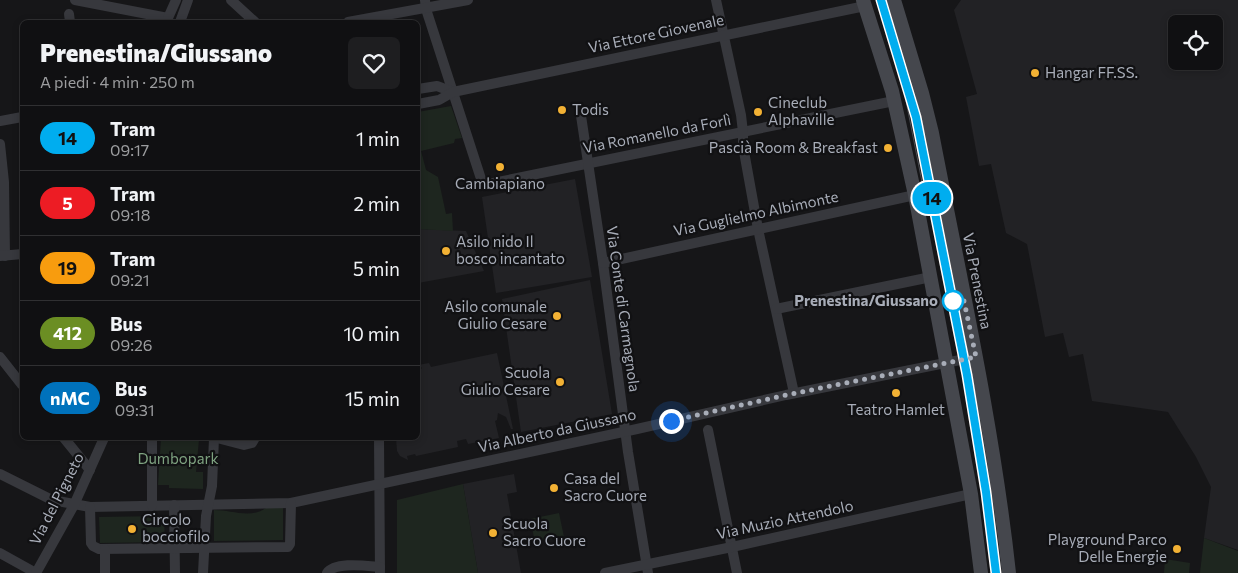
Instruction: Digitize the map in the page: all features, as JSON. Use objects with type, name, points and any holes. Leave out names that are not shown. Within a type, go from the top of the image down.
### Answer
[{"type":"main road","name":"Via Prenestina","points":[[894,0],[932,133],[976,357],[999,488],[1009,573]]},
{"type":"main road","points":[[864,3],[894,101],[915,195],[971,494],[981,573]]},
{"type":"street","points":[[75,0],[168,20],[176,0]]},
{"type":"street","points":[[181,20],[188,0]]},
{"type":"street","points":[[231,0],[253,20]]},
{"type":"street","points":[[375,20],[389,19],[426,4],[468,0]]},
{"type":"street","points":[[716,0],[743,132],[743,146],[758,228],[794,393]]},
{"type":"street","name":"Via Ettore Giovenale","points":[[420,104],[439,100],[453,92],[724,35],[864,3]]},
{"type":"street","points":[[426,4],[453,92]]},
{"type":"street","name":"Via Ettore Giovenale","points":[[420,89],[437,86],[453,92]]},
{"type":"street","name":"Via Romanello da Forlì","points":[[453,92],[483,185],[894,101]]},
{"type":"street","name":"Via Conte di Carmagnola","points":[[580,109],[603,263],[625,432],[647,569]]},
{"type":"street","points":[[0,121],[20,117]]},
{"type":"street","points":[[0,144],[4,182],[2,256],[20,254]]},
{"type":"street","name":"Via Guglielmo Albimonte","points":[[603,263],[915,195]]},
{"type":"street","points":[[776,309],[931,277]]},
{"type":"street","points":[[0,357],[20,382]]},
{"type":"street","name":"Via Alberto da Giussano","points":[[0,474],[52,500],[90,507],[292,503],[625,432],[794,393],[976,357]]},
{"type":"street","points":[[708,430],[737,573]]},
{"type":"street","points":[[66,440],[90,470]]},
{"type":"street","name":"Via del Pigneto","points":[[36,573],[74,505],[103,440]]},
{"type":"street","points":[[152,440],[152,506]]},
{"type":"street","points":[[202,573],[206,516],[212,480],[215,440]]},
{"type":"street","points":[[223,440],[244,445],[254,440]]},
{"type":"street","points":[[327,573],[330,569],[338,566],[380,570],[379,440]]},
{"type":"street","name":"Via Muzio Attendolo","points":[[605,573],[647,569],[732,547],[971,494]]},
{"type":"street","points":[[90,507],[91,543],[96,548],[288,547],[290,544],[292,503]]},
{"type":"street","points":[[174,505],[175,573]]},
{"type":"street","points":[[105,549],[105,573]]},
{"type":"street","points":[[0,554],[36,573]]},
{"type":"shaded area","points":[[961,0],[1238,0],[1238,550],[1204,538],[1211,487],[1196,457],[1168,412],[1092,401],[1083,354],[1069,357],[1063,333],[1045,337],[1027,244],[1006,233],[991,164],[979,166],[966,97],[977,94],[954,10]]},
{"type":"shaded area","points":[[575,179],[592,277],[496,293],[482,197]]},
{"type":"shaded area","name":"Asilo nido Il bosco incantato","points":[[420,229],[466,231],[484,271],[420,283]]},
{"type":"shaded area","name":"Scuola Giulio Cesare","points":[[590,280],[612,414],[521,432],[502,299]]},
{"type":"shaded area","points":[[497,353],[513,429],[511,429],[506,417],[498,413],[497,420],[495,421],[499,438],[468,444],[466,439],[457,441],[458,447],[416,456],[415,454],[407,456],[408,460],[400,456],[397,451],[396,440],[420,440],[420,370],[422,368],[420,365],[429,363],[431,367]]},
{"type":"shaded area","name":"Scuola Sacro Cuore","points":[[514,474],[517,492],[507,494],[521,573],[478,573],[463,484]]},
{"type":"green space","points":[[451,106],[462,138],[455,139],[454,143],[421,151],[426,170],[438,177],[446,214],[452,213],[453,231],[420,229],[420,112]]},
{"type":"green space","name":"Dumbopark","points":[[161,440],[199,440],[196,472],[203,472],[203,489],[169,488],[169,485],[158,485]]},
{"type":"green space","points":[[463,484],[478,573],[397,573],[397,500]]},
{"type":"green space","points":[[266,508],[283,508],[283,540],[214,541],[214,510],[254,513]]},
{"type":"green space","points":[[559,513],[564,537],[535,542],[530,519]]},
{"type":"green space","name":"Circolo bocciofilo","points":[[164,516],[165,542],[100,543],[99,517]]},
{"type":"green space","points":[[1204,538],[1238,551],[1238,573],[1200,573]]},
{"type":"green space","points":[[1165,559],[1190,563],[1189,573],[1164,573]]},
{"type":"tram line","points":[[881,0],[917,117],[967,375],[986,492],[996,573]]},
{"type":"tram line","name":"14","points":[[881,0],[916,117],[967,375],[986,492],[996,573]]},
{"type":"tram line","points":[[906,101],[925,197]]},
{"type":"place","name":"Hangar FF.SS.","points":[[1035,73]]},
{"type":"place","name":"Todis","points":[[562,110]]},
{"type":"place","name":"Cineclub Alphaville","points":[[758,112]]},
{"type":"place","name":"Pascià Room & Breakfast","points":[[888,148]]},
{"type":"place","name":"Cambiapiano","points":[[500,167]]},
{"type":"place","name":"Asilo nido Il bosco incantato","points":[[446,251]]},
{"type":"place","name":"Prenestina/Giussano","points":[[953,301]]},
{"type":"place","name":"Asilo comunale Giulio Cesare","points":[[557,316]]},
{"type":"place","name":"Scuola Giulio Cesare","points":[[560,382]]},
{"type":"place","name":"Teatro Hamlet","points":[[896,393]]},
{"type":"place","name":"Casa del Sacro Cuore","points":[[554,488]]},
{"type":"place","name":"Circolo bocciofilo","points":[[132,529]]},
{"type":"place","name":"Scuola Sacro Cuore","points":[[493,533]]},
{"type":"place","name":"Playground Parco Delle Energie","points":[[1177,549]]},
{"type":"route","points":[[671,421],[786,395],[976,357],[964,301],[953,301]]}]
